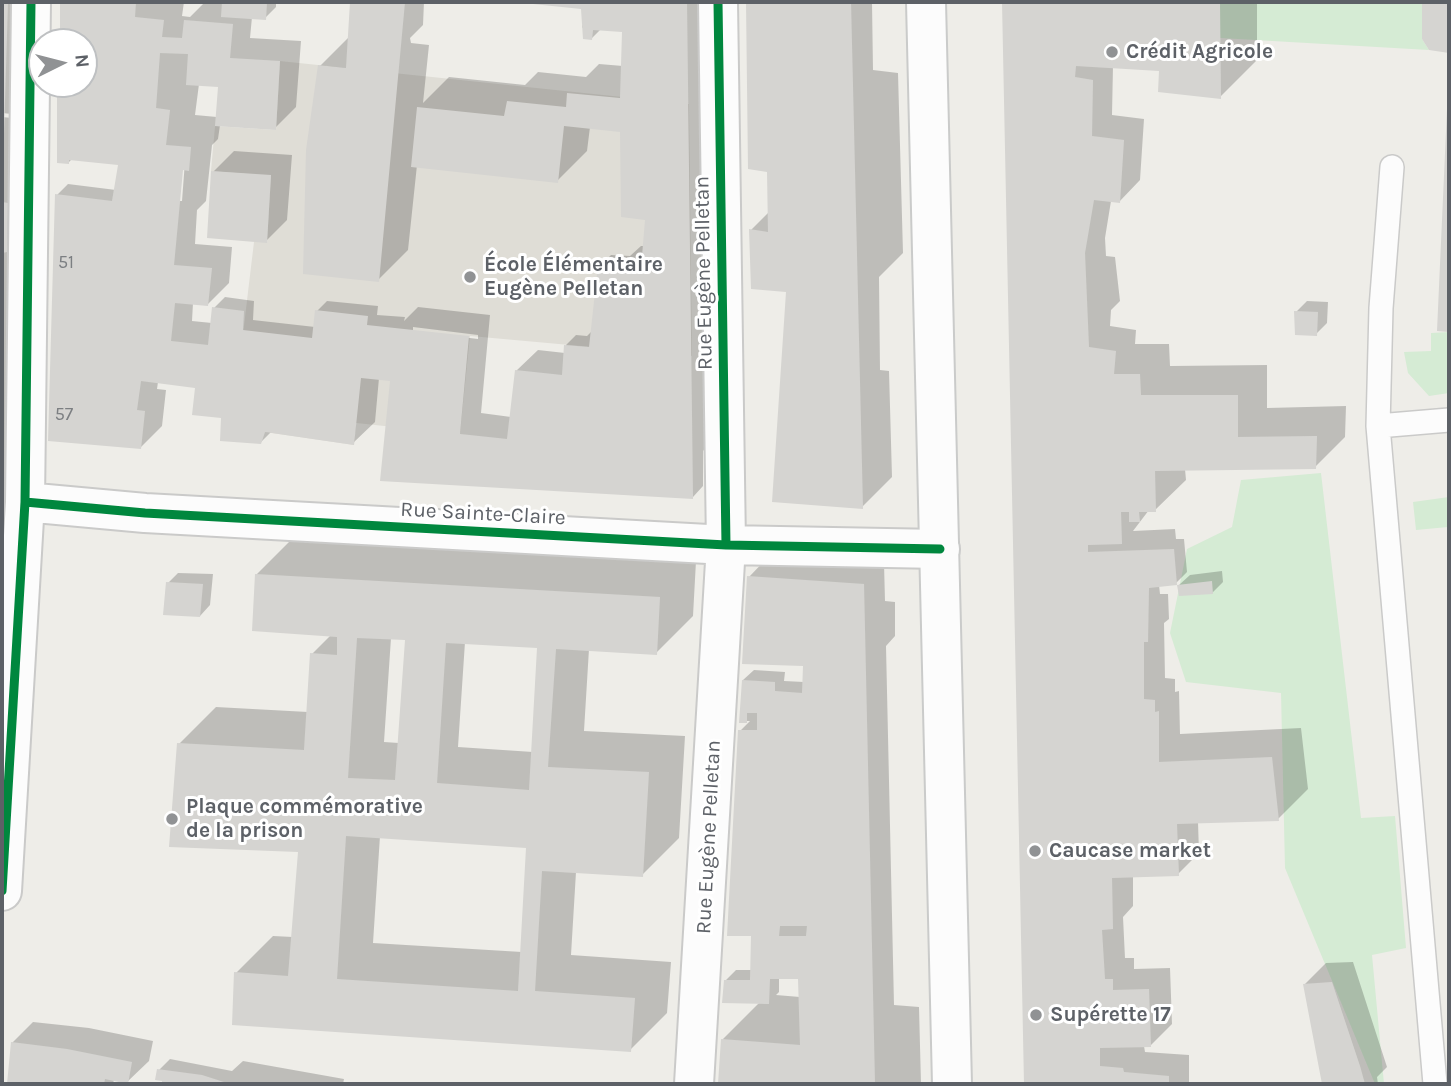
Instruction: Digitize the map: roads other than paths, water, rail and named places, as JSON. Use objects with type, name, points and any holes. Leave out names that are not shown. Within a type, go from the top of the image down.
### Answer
[{"type":"street","points":[[2,891],[25,502],[31,2]]},
{"type":"street","name":"Rue Eugène Pelletan","points":[[694,1084],[726,545],[718,2]]},
{"type":"street","points":[[926,2],[952,1084]]},
{"type":"street","name":"Rue Sainte-Claire","points":[[25,502],[159,514],[726,545],[940,549]]},
{"type":"lane","points":[[1392,167],[1381,308],[1378,426],[1436,1084]]},
{"type":"lane","points":[[1378,426],[1449,420]]},
{"type":"place","name":"Crédit Agricole","points":[[1112,52]]},
{"type":"place","name":"École Élémentaire Eugène Pelletan","points":[[470,277]]},
{"type":"place","name":"Plaque commémorative de la prison","points":[[172,819]]},
{"type":"place","name":"Caucase market","points":[[1035,851]]},
{"type":"place","name":"Supérette 17","points":[[1036,1015]]}]
